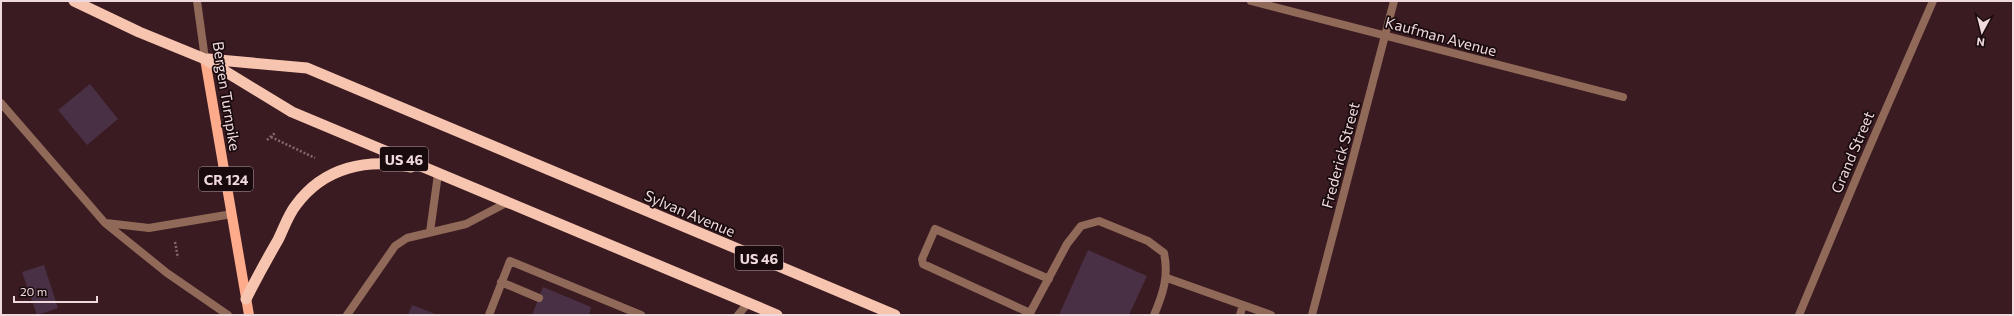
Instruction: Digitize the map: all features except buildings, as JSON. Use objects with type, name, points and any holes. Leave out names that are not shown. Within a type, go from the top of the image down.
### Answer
[{"type":"highway","name":"US 46","points":[[74,1],[139,32],[205,59],[292,112],[777,315]]},
{"type":"highway","name":"Sylvan Avenue","points":[[205,59],[307,68],[895,315]]},
{"type":"highway","points":[[246,299],[296,205],[320,180],[339,170],[371,163],[391,163],[438,174]]},
{"type":"main road","name":"Bergen Turnpike","points":[[205,59],[248,315]]},
{"type":"street","name":"Bergen Turnpike","points":[[197,1],[205,59]]},
{"type":"street","name":"Kaufman Avenue","points":[[1252,1],[1623,98]]},
{"type":"street","name":"Frederick Street","points":[[1312,315],[1394,1]]},
{"type":"street","name":"Grand Street","points":[[1799,315],[1862,162],[1933,1]]},
{"type":"street","points":[[1,103],[105,223],[161,268],[228,315]]},
{"type":"street","points":[[430,232],[438,174]]},
{"type":"street","points":[[347,315],[394,246],[407,238],[466,224],[508,202]]},
{"type":"street","points":[[105,223],[149,228],[232,214]]},
{"type":"street","points":[[1049,279],[934,229],[922,259],[923,264],[1030,314],[1049,279],[1067,244],[1081,226],[1099,221],[1148,241],[1164,253],[1167,278],[1163,294],[1154,315]]},
{"type":"street","points":[[489,315],[510,261],[641,315]]},
{"type":"street","points":[[1167,278],[1272,315]]},
{"type":"street","points":[[501,282],[539,298]]},
{"type":"street","points":[[738,315],[748,303]]},
{"type":"street","points":[[1240,315],[1243,306]]},
{"type":"path","points":[[267,140],[276,133]]},
{"type":"path","points":[[271,137],[315,158]]},
{"type":"path","points":[[175,241],[179,262]]}]
